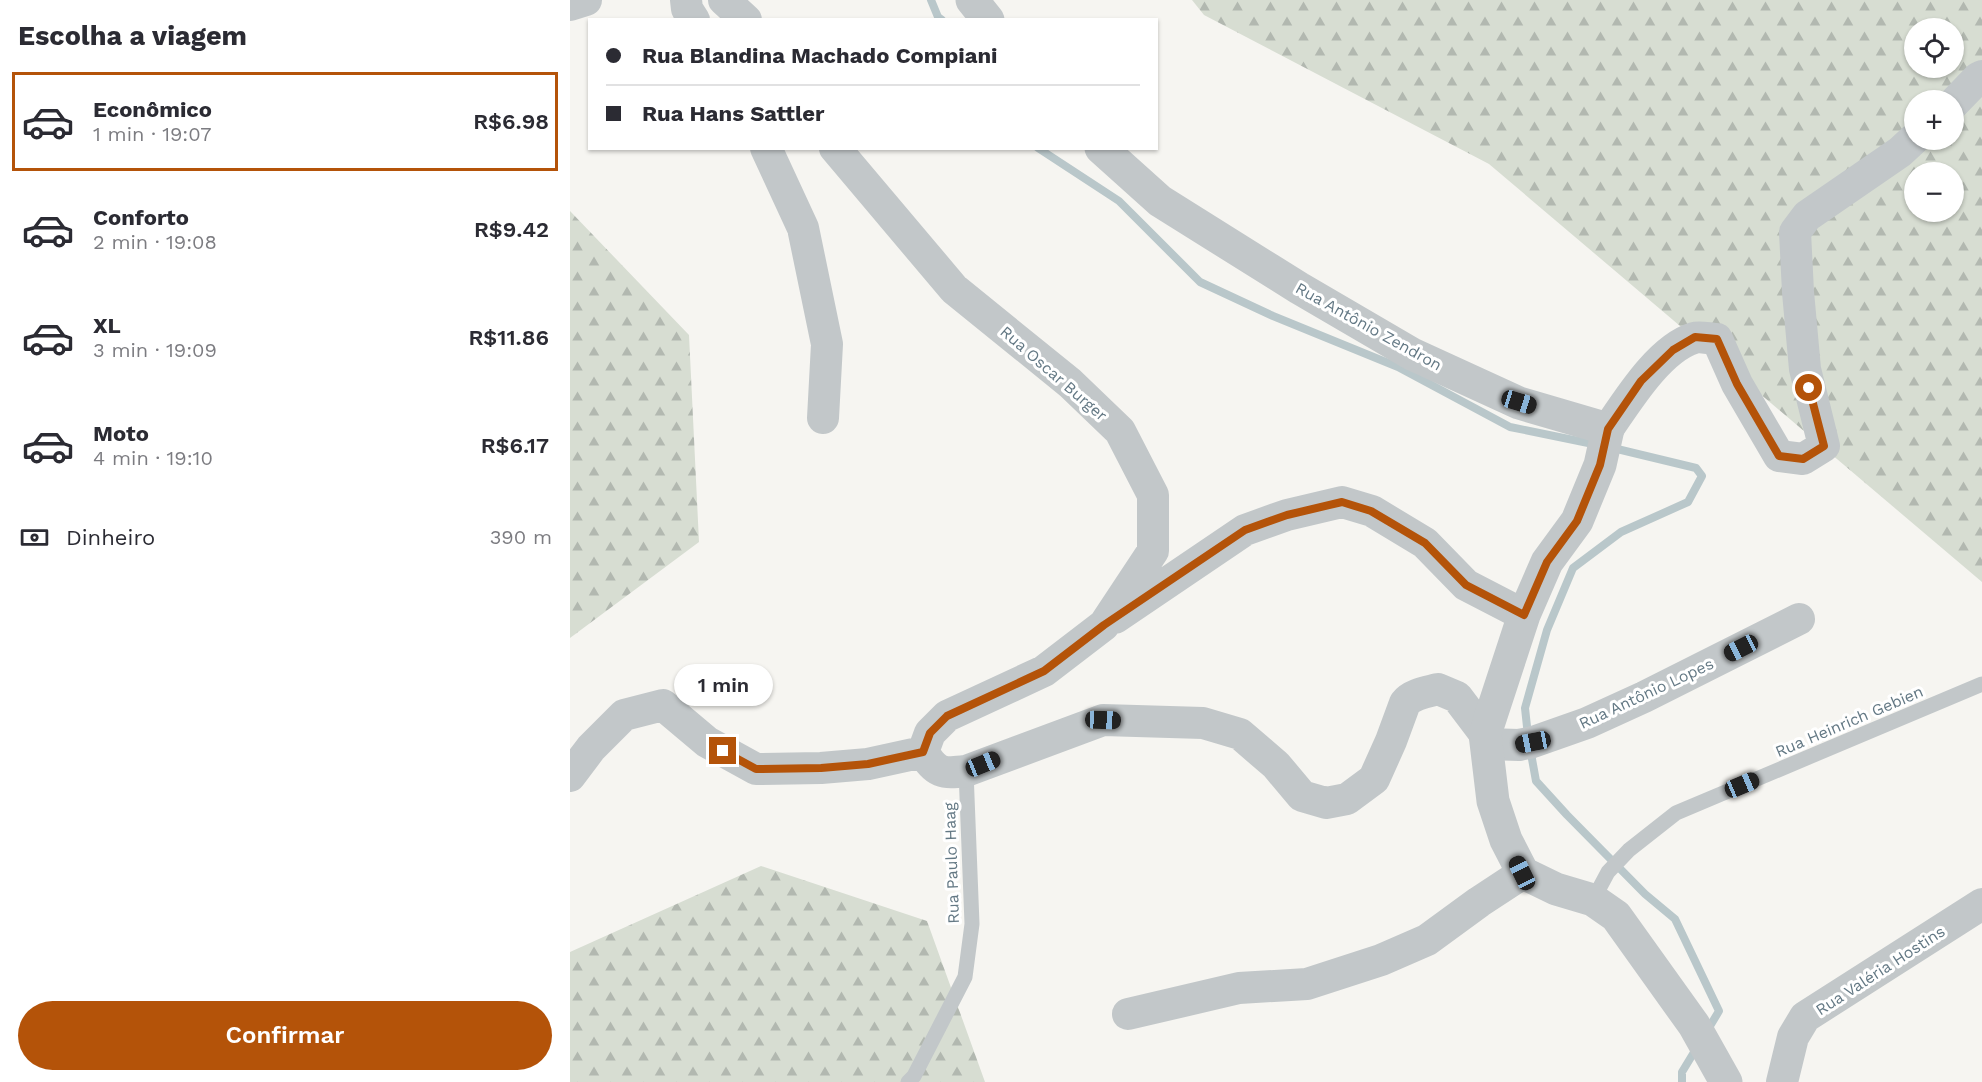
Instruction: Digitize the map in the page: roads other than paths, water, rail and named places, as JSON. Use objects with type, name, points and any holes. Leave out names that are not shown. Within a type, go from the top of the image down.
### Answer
[{"type":"street","points":[[570,5],[586,0]]},
{"type":"street","points":[[686,0],[687,9],[693,18]]},
{"type":"street","points":[[724,0],[744,18]]},
{"type":"street","points":[[972,0],[986,18]]},
{"type":"street","points":[[1964,93],[1982,76]]},
{"type":"street","points":[[1726,1082],[1701,1036],[1616,916],[1606,907],[1601,886],[1556,889],[1522,873],[1506,840],[1493,801],[1486,739],[1524,615],[1547,562],[1577,521],[1605,444],[1641,381],[1673,350],[1695,337],[1717,339],[1737,384],[1779,456],[1803,459],[1824,446],[1805,369],[1795,232],[1807,216],[1904,149]]},
{"type":"street","points":[[767,150],[803,228],[828,344],[823,418]]},
{"type":"street","name":"Rua Oscar Burger","points":[[837,150],[954,289],[1070,383],[1120,431],[1153,495],[1154,551],[1104,625],[1044,671],[947,716],[930,733],[923,752]]},
{"type":"street","name":"Rua Antônio Zendron","points":[[1103,150],[1160,201],[1299,288],[1412,354],[1605,444]]},
{"type":"street","points":[[1104,625],[1245,530],[1287,515],[1342,502],[1371,511],[1425,543],[1466,585],[1524,615]]},
{"type":"street","name":"Rua Antônio Lopes","points":[[1486,739],[1526,743],[1587,723],[1644,697],[1799,618]]},
{"type":"street","points":[[570,776],[591,748],[624,715],[663,705],[707,742],[756,769],[821,768],[868,764],[923,752],[932,766],[948,774],[966,771],[1103,720],[1203,723],[1240,734],[1276,765],[1302,796],[1326,803],[1347,799],[1374,779],[1405,703],[1418,694],[1438,689],[1457,697],[1486,739]]},
{"type":"street","points":[[1128,1014],[1239,988],[1307,984],[1381,960],[1427,940],[1522,873]]},
{"type":"street","name":"Rua Valéria Hostins","points":[[1782,1082],[1793,1037],[1805,1017],[1982,904]]},
{"type":"lane","name":"Rua Heinrich Gebien","points":[[1601,886],[1629,850],[1676,813],[1982,684]]},
{"type":"lane","name":"Rua Paulo Haag","points":[[908,1082],[914,1077],[964,977],[972,924],[966,771]]},
{"type":"waterway","points":[[931,0],[939,18]]},
{"type":"waterway","points":[[1041,150],[1119,201],[1200,282],[1273,316],[1398,367],[1510,427],[1598,445]]},
{"type":"waterway","points":[[1528,736],[1525,708],[1547,630],[1573,568],[1621,532],[1688,502],[1702,476],[1696,468],[1613,448]]},
{"type":"waterway","points":[[1530,748],[1536,781],[1645,894],[1675,919],[1719,1011],[1707,1031]]},
{"type":"waterway","points":[[1682,1082],[1682,1072],[1696,1049]]}]
